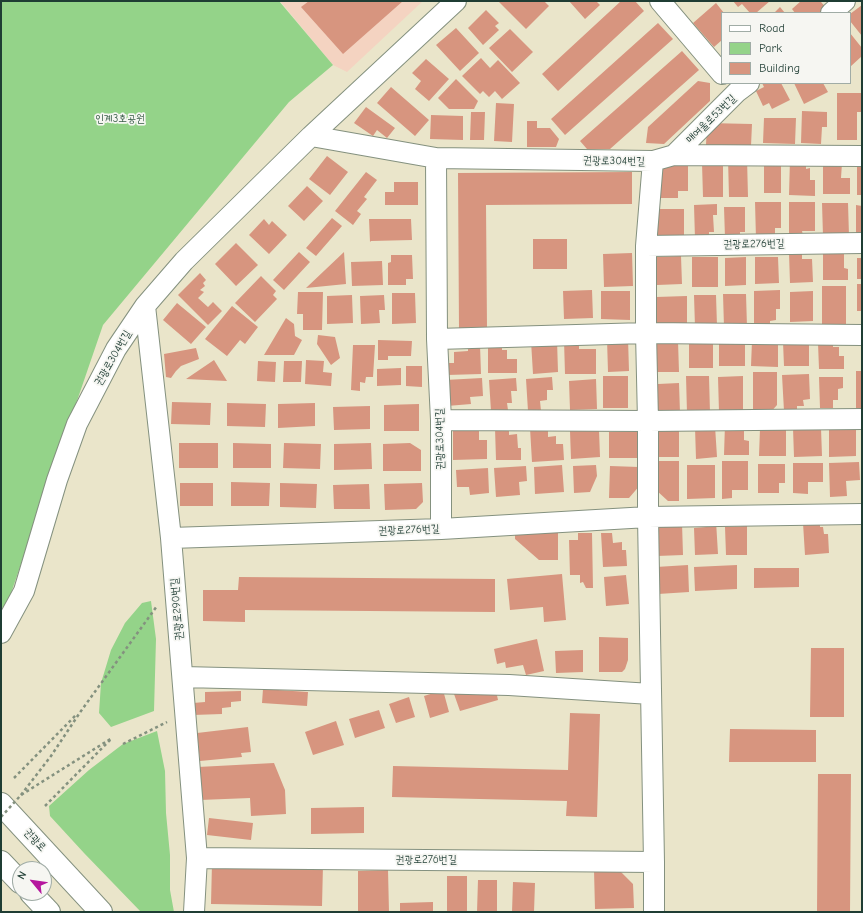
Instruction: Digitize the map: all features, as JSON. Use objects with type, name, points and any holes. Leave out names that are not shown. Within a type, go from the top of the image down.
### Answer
[{"type":"street","name":"권광로304번길","points":[[1,633],[24,591],[57,480],[77,424],[116,349],[145,306],[184,261],[312,136],[456,1]]},
{"type":"street","points":[[660,1],[721,73]]},
{"type":"street","points":[[832,12],[845,1]]},
{"type":"street","name":"매여울로53번길","points":[[674,155],[739,86]]},
{"type":"street","name":"권광로304번길","points":[[312,136],[436,158],[654,161],[674,155],[862,156]]},
{"type":"street","name":"권광로304번길","points":[[436,158],[437,339],[441,420],[441,529]]},
{"type":"street","points":[[654,161],[646,246],[648,517],[654,912]]},
{"type":"street","name":"권광로276번길","points":[[646,246],[862,243]]},
{"type":"street","name":"권광로290번길","points":[[145,306],[171,538],[186,712],[197,858],[194,912]]},
{"type":"street","points":[[437,339],[646,333],[862,335]]},
{"type":"street","points":[[441,420],[648,421],[862,419]]},
{"type":"street","name":"권광로276번길","points":[[171,538],[441,529],[648,517],[862,514]]},
{"type":"street","points":[[183,677],[502,685],[651,694]]},
{"type":"street","name":"권광로","points":[[1,804],[101,912]]},
{"type":"street","name":"권광로276번길","points":[[197,858],[654,862]]},
{"type":"street","points":[[1,862],[12,874]]},
{"type":"street","points":[[38,901],[49,912]]},
{"type":"path","points":[[1,817],[21,795],[51,756],[81,711],[175,582]]},
{"type":"path","points":[[14,778],[81,711]]},
{"type":"path","points":[[123,744],[186,712]]},
{"type":"path","points":[[21,795],[112,738],[45,806]]},
{"type":"shaded area","points":[[280,1],[423,1],[347,72],[333,65]]},
{"type":"green space","name":"인계3호공원","points":[[1,1],[279,1],[333,65],[289,102],[103,325],[9,599],[1,610]]},
{"type":"green space","points":[[151,601],[156,639],[154,711],[111,727],[99,713],[101,683],[111,650],[125,623],[142,603]]},
{"type":"green space","points":[[157,731],[165,771],[166,813],[170,855],[170,890],[174,912],[141,912],[50,816],[49,806],[89,770],[123,744]]},
{"type":"building","points":[[309,1],[403,1],[343,54],[301,7]]},
{"type":"building","points":[[498,1],[544,1],[549,6],[526,29]]},
{"type":"building","points":[[569,1],[596,1],[600,5],[585,19]]},
{"type":"building","points":[[621,1],[635,1],[644,11],[558,91],[542,74]]},
{"type":"building","points":[[733,1],[770,1],[757,12],[749,12],[742,4],[738,7]]},
{"type":"building","points":[[801,1],[822,1],[821,2],[829,11],[794,12],[792,9]]},
{"type":"building","points":[[716,3],[723,12],[721,12],[721,41],[714,47],[693,23]]},
{"type":"building","points":[[862,5],[862,36],[851,22],[851,13]]},
{"type":"building","points":[[780,7],[784,12],[775,12]]},
{"type":"building","points":[[486,10],[499,23],[495,26],[499,30],[483,45],[468,28]]},
{"type":"building","points":[[658,23],[673,39],[565,135],[551,119]]},
{"type":"building","points":[[456,28],[479,53],[460,71],[436,45]]},
{"type":"building","points":[[510,29],[533,52],[512,72],[489,48]]},
{"type":"building","points":[[851,34],[862,48],[862,56],[851,66]]},
{"type":"building","points":[[682,51],[699,70],[610,149],[587,149],[580,141]]},
{"type":"building","points":[[481,58],[490,68],[498,60],[520,83],[502,99],[495,91],[489,97],[483,91],[480,94],[462,76]]},
{"type":"building","points":[[426,59],[449,79],[429,101],[415,89],[421,81],[412,73]]},
{"type":"building","points":[[456,79],[478,101],[474,109],[449,109],[438,98]]},
{"type":"building","points":[[698,81],[710,83],[710,101],[664,144],[646,143],[648,127]]},
{"type":"building","points":[[762,84],[782,84],[790,100],[772,109],[769,103],[763,106],[756,91],[764,87]]},
{"type":"building","points":[[794,84],[824,84],[828,92],[804,104]]},
{"type":"building","points":[[391,87],[429,120],[415,136],[377,103]]},
{"type":"building","points":[[837,93],[862,93],[862,112],[857,112],[857,140],[837,140]]},
{"type":"building","points":[[496,103],[514,104],[512,142],[494,141]]},
{"type":"building","points":[[366,107],[395,128],[387,138],[377,130],[373,136],[354,123]]},
{"type":"building","points":[[802,111],[827,112],[827,127],[822,127],[821,144],[801,143]]},
{"type":"building","points":[[471,112],[485,112],[484,140],[470,140]]},
{"type":"building","points":[[431,115],[463,116],[463,140],[430,139]]},
{"type":"building","points":[[764,118],[796,118],[795,144],[763,143]]},
{"type":"building","points":[[527,121],[537,121],[537,128],[550,128],[559,139],[556,147],[527,147]]},
{"type":"building","points":[[707,123],[752,124],[751,146],[706,145]]},
{"type":"building","points":[[327,156],[348,172],[330,195],[309,179]]},
{"type":"building","points":[[728,158],[747,158],[748,197],[729,197]]},
{"type":"building","points":[[790,159],[806,159],[806,169],[810,168],[810,180],[815,180],[815,196],[789,195]]},
{"type":"building","points":[[857,162],[862,162],[862,195],[857,195]]},
{"type":"building","points":[[660,163],[688,163],[688,191],[678,191],[678,198],[661,198]]},
{"type":"building","points":[[702,163],[723,163],[723,197],[703,197]]},
{"type":"building","points":[[823,163],[842,163],[841,178],[850,178],[850,194],[823,194]]},
{"type":"building","points":[[764,164],[781,164],[781,193],[764,193]]},
{"type":"building","points":[[366,172],[377,180],[364,197],[367,199],[357,211],[361,214],[353,225],[335,211]]},
{"type":"building","points":[[632,172],[632,204],[486,205],[487,328],[459,329],[458,173]]},
{"type":"building","points":[[394,182],[418,182],[418,205],[385,205],[385,192],[394,192]]},
{"type":"building","points":[[307,186],[323,201],[304,221],[288,206]]},
{"type":"building","points":[[755,202],[781,202],[781,228],[775,228],[775,239],[756,239]]},
{"type":"building","points":[[789,202],[815,202],[815,231],[802,231],[803,235],[789,236]]},
{"type":"building","points":[[822,203],[848,203],[849,236],[823,236]]},
{"type":"building","points":[[717,204],[717,215],[713,215],[714,232],[709,232],[709,238],[695,239],[694,205]]},
{"type":"building","points":[[856,205],[862,206],[862,236],[856,236]]},
{"type":"building","points":[[724,207],[745,207],[745,232],[740,232],[740,238],[725,238]]},
{"type":"building","points":[[657,209],[684,209],[684,239],[657,239]]},
{"type":"building","points":[[332,218],[342,226],[316,256],[306,248]]},
{"type":"building","points":[[264,219],[269,225],[272,221],[287,235],[269,254],[249,235]]},
{"type":"building","points":[[369,219],[411,219],[412,240],[370,242]]},
{"type":"building","points":[[533,239],[567,239],[567,269],[533,269]]},
{"type":"building","points":[[236,243],[258,265],[236,286],[215,264]]},
{"type":"building","points":[[823,251],[844,251],[844,268],[848,269],[848,280],[823,280]]},
{"type":"building","points":[[299,252],[310,262],[284,290],[273,280]]},
{"type":"building","points":[[344,252],[346,284],[306,288]]},
{"type":"building","points":[[802,252],[802,259],[812,259],[813,282],[790,283],[789,253]]},
{"type":"building","points":[[632,253],[633,286],[604,287],[603,254]]},
{"type":"building","points":[[391,255],[412,255],[413,279],[406,279],[406,285],[388,285],[388,263],[391,262]]},
{"type":"building","points":[[681,256],[682,284],[657,285],[656,257]]},
{"type":"building","points":[[692,257],[718,257],[718,287],[692,287]]},
{"type":"building","points":[[746,257],[746,285],[725,286],[725,258]]},
{"type":"building","points":[[755,257],[778,257],[779,283],[755,284]]},
{"type":"building","points":[[857,258],[862,258],[862,279],[857,279]]},
{"type":"building","points":[[382,261],[383,285],[352,286],[351,262]]},
{"type":"building","points":[[200,273],[206,280],[203,283],[205,286],[200,290],[204,292],[198,298],[208,307],[213,302],[222,311],[208,325],[178,295]]},
{"type":"building","points":[[261,276],[276,291],[273,295],[277,299],[255,322],[235,303]]},
{"type":"building","points":[[857,284],[862,284],[862,311],[857,311]]},
{"type":"building","points":[[822,286],[846,286],[846,324],[822,325]]},
{"type":"building","points":[[592,290],[593,318],[564,319],[563,291]]},
{"type":"building","points":[[780,290],[780,309],[776,309],[776,320],[770,321],[770,327],[754,327],[754,291]]},
{"type":"building","points":[[601,291],[630,291],[630,320],[601,319]]},
{"type":"building","points":[[813,291],[813,321],[790,322],[790,292]]},
{"type":"building","points":[[298,292],[323,292],[322,330],[303,330],[303,314],[297,314]]},
{"type":"building","points":[[392,293],[415,293],[416,323],[392,324]]},
{"type":"building","points":[[723,294],[746,294],[747,327],[724,327]]},
{"type":"building","points":[[352,295],[353,323],[327,324],[327,296]]},
{"type":"building","points":[[384,295],[385,310],[379,310],[380,323],[361,324],[360,296]]},
{"type":"building","points":[[694,295],[716,295],[717,326],[695,327]]},
{"type":"building","points":[[687,296],[687,323],[657,324],[656,297]]},
{"type":"building","points":[[177,303],[206,327],[191,344],[163,320]]},
{"type":"building","points":[[232,306],[258,327],[245,344],[240,340],[227,356],[205,339]]},
{"type":"building","points":[[286,318],[294,324],[295,336],[302,340],[294,355],[264,355]]},
{"type":"building","points":[[318,335],[335,337],[340,358],[331,365],[317,344]]},
{"type":"building","points":[[628,338],[629,371],[608,372],[607,339]]},
{"type":"building","points":[[579,339],[579,349],[596,349],[596,374],[565,374],[564,340]]},
{"type":"building","points":[[378,340],[412,341],[411,356],[388,356],[388,360],[378,360]]},
{"type":"building","points":[[557,340],[558,372],[533,374],[531,341]]},
{"type":"building","points":[[656,341],[678,341],[679,372],[656,372]]},
{"type":"building","points":[[752,341],[778,341],[778,367],[751,366]]},
{"type":"building","points":[[689,342],[713,342],[713,368],[689,368]]},
{"type":"building","points":[[783,342],[809,342],[809,366],[784,366]]},
{"type":"building","points":[[833,342],[833,347],[839,347],[839,356],[844,356],[844,369],[819,369],[818,343]]},
{"type":"building","points":[[719,343],[745,343],[745,366],[719,366]]},
{"type":"building","points":[[488,344],[502,344],[502,350],[507,350],[507,359],[517,359],[517,373],[488,373]]},
{"type":"building","points":[[353,345],[375,345],[373,377],[366,377],[365,383],[360,382],[360,391],[351,390]]},
{"type":"building","points":[[468,345],[480,345],[481,374],[447,375],[446,363],[454,363],[454,352],[468,351]]},
{"type":"building","points":[[196,348],[199,359],[181,366],[171,378],[166,377],[164,354]]},
{"type":"building","points":[[214,360],[227,381],[186,379]]},
{"type":"building","points":[[306,360],[324,361],[323,372],[332,373],[331,386],[305,384]]},
{"type":"building","points":[[258,361],[276,362],[275,382],[257,381]]},
{"type":"building","points":[[284,361],[302,361],[301,382],[283,382]]},
{"type":"building","points":[[406,366],[422,366],[422,387],[406,386]]},
{"type":"building","points":[[401,368],[401,385],[377,386],[377,369]]},
{"type":"building","points":[[856,371],[862,371],[862,408],[856,408]]},
{"type":"building","points":[[753,372],[777,372],[777,405],[769,414],[753,414]]},
{"type":"building","points":[[809,374],[810,399],[803,400],[804,406],[797,406],[797,410],[784,411],[782,375]]},
{"type":"building","points":[[603,376],[628,376],[628,408],[603,408]]},
{"type":"building","points":[[686,376],[709,376],[710,413],[687,413]]},
{"type":"building","points":[[743,376],[743,412],[719,412],[718,377]]},
{"type":"building","points":[[552,377],[553,390],[547,390],[547,400],[540,401],[541,411],[528,411],[526,379]]},
{"type":"building","points":[[819,377],[843,377],[843,388],[838,389],[838,400],[833,400],[833,408],[820,408]]},
{"type":"building","points":[[482,378],[483,396],[470,397],[471,404],[447,406],[445,380]]},
{"type":"building","points":[[516,378],[517,391],[511,391],[512,403],[507,403],[508,410],[491,411],[489,380]]},
{"type":"building","points":[[596,379],[597,409],[570,410],[569,381]]},
{"type":"building","points":[[679,383],[680,413],[658,413],[658,384]]},
{"type":"building","points":[[172,402],[211,403],[210,425],[171,424]]},
{"type":"building","points":[[227,403],[266,404],[265,427],[227,426]]},
{"type":"building","points":[[315,403],[315,426],[278,428],[278,404]]},
{"type":"building","points":[[419,404],[419,431],[384,431],[384,405]]},
{"type":"building","points":[[370,406],[370,429],[334,430],[333,407]]},
{"type":"building","points":[[725,424],[744,424],[744,440],[749,441],[749,455],[724,455]]},
{"type":"building","points":[[679,426],[679,457],[656,457],[656,427]]},
{"type":"building","points":[[715,426],[717,457],[696,459],[695,427]]},
{"type":"building","points":[[548,427],[548,437],[556,436],[556,444],[563,444],[564,460],[532,462],[530,428]]},
{"type":"building","points":[[495,428],[509,428],[509,435],[517,434],[518,448],[521,448],[521,460],[496,460]]},
{"type":"building","points":[[793,428],[821,428],[822,456],[794,457]]},
{"type":"building","points":[[760,429],[786,429],[786,456],[759,456]]},
{"type":"building","points":[[829,429],[856,429],[856,456],[829,457]]},
{"type":"building","points":[[453,430],[479,430],[479,440],[487,440],[487,459],[453,460]]},
{"type":"building","points":[[599,430],[600,457],[571,459],[570,431]]},
{"type":"building","points":[[645,431],[645,458],[609,458],[609,432]]},
{"type":"building","points":[[179,443],[218,443],[218,468],[179,468]]},
{"type":"building","points":[[233,443],[271,444],[271,468],[233,468]]},
{"type":"building","points":[[284,443],[321,444],[320,469],[283,468]]},
{"type":"building","points":[[371,443],[372,469],[334,470],[334,444]]},
{"type":"building","points":[[410,443],[421,450],[421,471],[383,471],[383,444]]},
{"type":"building","points":[[656,461],[679,461],[679,501],[668,501],[656,490]]},
{"type":"building","points":[[722,461],[748,461],[748,490],[732,490],[732,498],[722,499]]},
{"type":"building","points":[[859,462],[860,480],[846,481],[847,496],[830,497],[829,463]]},
{"type":"building","points":[[793,463],[823,463],[823,482],[808,482],[808,494],[793,493]]},
{"type":"building","points":[[758,464],[785,464],[785,483],[779,483],[779,493],[758,493]]},
{"type":"building","points":[[562,465],[564,492],[535,494],[534,467]]},
{"type":"building","points":[[596,465],[597,476],[590,492],[574,493],[573,466]]},
{"type":"building","points":[[687,465],[715,465],[715,498],[687,499]]},
{"type":"building","points":[[526,466],[527,481],[519,482],[520,495],[496,497],[494,468]]},
{"type":"building","points":[[610,466],[639,467],[641,484],[629,498],[609,498]]},
{"type":"building","points":[[488,468],[489,493],[470,495],[469,487],[457,487],[456,470]]},
{"type":"building","points":[[231,482],[270,483],[269,506],[231,506]]},
{"type":"building","points":[[180,483],[213,483],[213,506],[180,506]]},
{"type":"building","points":[[280,483],[317,484],[316,508],[280,507]]},
{"type":"building","points":[[422,483],[423,502],[416,509],[385,510],[384,484]]},
{"type":"building","points":[[369,484],[370,509],[334,509],[333,485]]},
{"type":"building","points":[[706,521],[716,521],[718,554],[695,555],[694,528],[706,527]]},
{"type":"building","points":[[820,522],[820,527],[823,527],[824,534],[828,534],[829,553],[805,555],[803,523]]},
{"type":"building","points":[[682,523],[683,555],[657,556],[656,524]]},
{"type":"building","points":[[747,526],[747,555],[726,555],[725,527]]},
{"type":"building","points":[[515,528],[558,529],[558,560],[539,560],[515,539]]},
{"type":"building","points":[[578,533],[592,533],[593,588],[586,588],[583,582],[580,583],[580,575],[570,575],[569,540],[578,540]]},
{"type":"building","points":[[601,533],[612,533],[613,543],[622,542],[622,550],[626,550],[627,566],[603,567]]},
{"type":"building","points":[[688,565],[689,592],[658,594],[656,567]]},
{"type":"building","points":[[737,565],[737,589],[695,591],[694,567]]},
{"type":"building","points":[[754,568],[799,568],[799,587],[754,588]]},
{"type":"building","points":[[562,574],[566,620],[544,622],[543,607],[510,610],[507,579]]},
{"type":"building","points":[[626,575],[629,604],[606,606],[604,577]]},
{"type":"building","points":[[239,577],[495,579],[495,612],[245,610],[245,622],[203,621],[203,590],[238,590]]},
{"type":"building","points":[[599,637],[628,638],[628,660],[625,669],[622,672],[599,672]]},
{"type":"building","points":[[537,639],[544,671],[526,675],[523,665],[506,668],[505,662],[497,664],[494,649]]},
{"type":"building","points":[[811,648],[844,648],[844,717],[810,717]]},
{"type":"building","points":[[583,650],[583,672],[556,673],[555,651]]},
{"type":"building","points":[[263,689],[308,692],[307,706],[262,703]]},
{"type":"building","points":[[443,690],[449,712],[430,718],[424,696]]},
{"type":"building","points":[[241,691],[241,701],[231,702],[231,707],[222,708],[222,714],[193,715],[193,703],[205,702],[205,692]]},
{"type":"building","points":[[496,691],[498,700],[460,711],[454,694]]},
{"type":"building","points":[[409,697],[415,717],[396,723],[389,704]]},
{"type":"building","points":[[379,710],[385,728],[355,738],[349,719]]},
{"type":"building","points":[[570,713],[600,714],[597,817],[566,816],[567,801],[392,797],[393,766],[568,770]]},
{"type":"building","points":[[336,721],[344,745],[313,755],[305,732]]},
{"type":"building","points":[[248,727],[251,752],[241,753],[242,757],[200,761],[197,733]]},
{"type":"building","points":[[730,729],[816,730],[816,762],[729,762]]},
{"type":"building","points":[[274,763],[285,790],[286,814],[251,816],[250,798],[200,800],[198,767]]},
{"type":"building","points":[[818,774],[851,774],[850,912],[817,912]]},
{"type":"building","points":[[364,807],[364,833],[311,834],[311,808]]},
{"type":"building","points":[[209,818],[253,823],[251,840],[207,835]]},
{"type":"building","points":[[212,863],[323,865],[322,906],[211,904]]},
{"type":"building","points":[[388,870],[389,912],[358,912],[358,871]]},
{"type":"building","points":[[594,870],[619,870],[633,884],[634,908],[595,909]]},
{"type":"building","points":[[447,876],[467,876],[467,912],[447,912]]},
{"type":"building","points":[[478,880],[497,880],[497,912],[477,912]]},
{"type":"building","points":[[513,882],[535,883],[534,912],[512,912]]},
{"type":"building","points":[[433,902],[433,912],[400,912],[400,903]]}]
